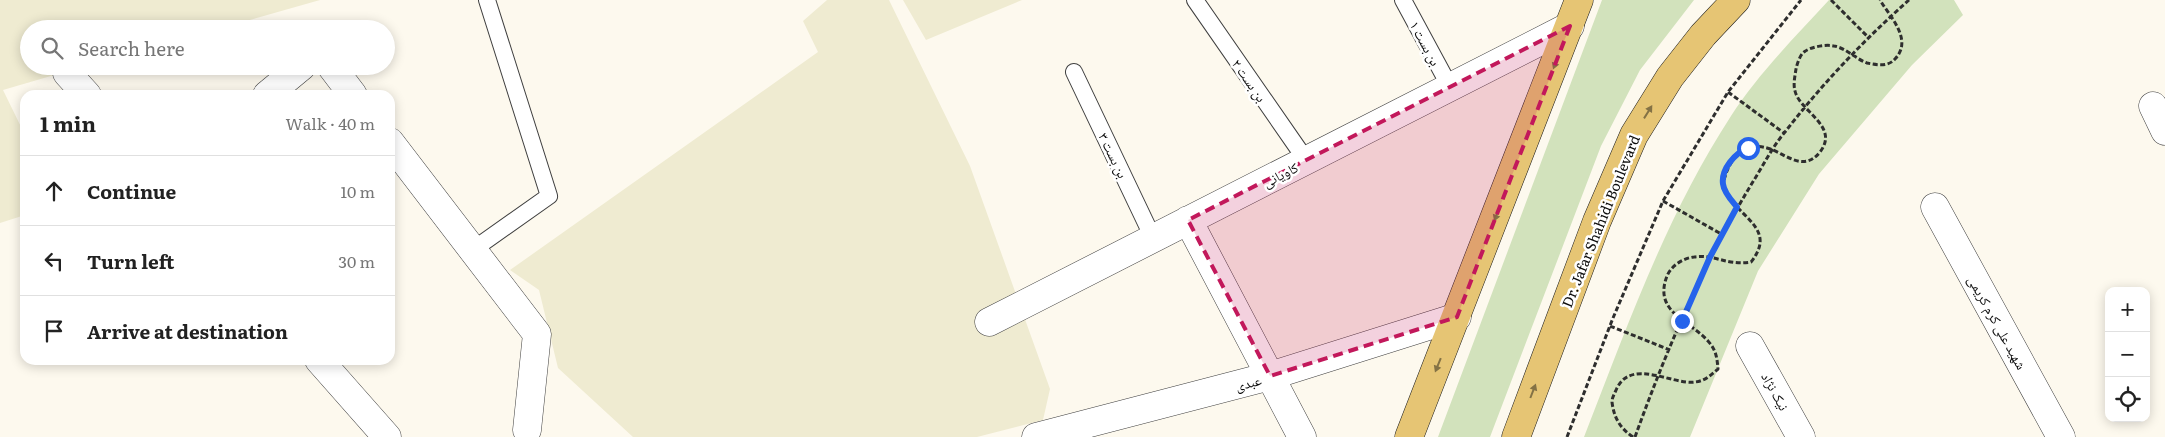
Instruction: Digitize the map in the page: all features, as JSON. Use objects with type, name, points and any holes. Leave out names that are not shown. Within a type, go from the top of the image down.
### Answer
[{"type":"main road","points":[[1409,437],[1579,0]]},
{"type":"main road","name":"Dr. Jafar Shahidi Boulevard","points":[[1516,437],[1597,221],[1634,135],[1670,77],[1703,35],[1736,0]]},
{"type":"street","name":"کاویانی","points":[[989,322],[1570,26]]},
{"type":"street","points":[[70,75],[83,90]]},
{"type":"street","points":[[273,90],[291,75]]},
{"type":"street","points":[[338,75],[349,90]]},
{"type":"street","points":[[2153,106],[2165,131]]},
{"type":"street","points":[[395,148],[474,249],[537,334],[526,435]]},
{"type":"street","name":"شهید علی کرم کریمی","points":[[1935,206],[2061,437]]},
{"type":"street","points":[[1188,220],[1302,437]]},
{"type":"street","name":"عبدی","points":[[1036,437],[1124,426],[1270,376],[1457,317]]},
{"type":"street","name":"نیک نژاد","points":[[1750,346],[1801,437]]},
{"type":"street","points":[[323,365],[387,437]]},
{"type":"lane","points":[[474,249],[549,196],[487,0]]},
{"type":"lane","name":"بن بست ۲","points":[[1194,0],[1306,160]]},
{"type":"lane","name":"بن بست ۱","points":[[1403,0],[1450,87]]},
{"type":"lane","name":"بن بست ۳","points":[[1074,72],[1153,238]]},
{"type":"path","points":[[1567,437],[1610,326],[1663,201],[1728,92],[1801,0]]},
{"type":"path","points":[[1831,0],[1868,37]]},
{"type":"path","points":[[1880,0],[1890,17],[1898,27],[1903,41],[1901,53],[1892,63],[1880,66],[1864,62],[1852,55],[1833,46],[1817,46],[1804,52],[1797,64],[1794,78],[1795,93],[1806,107],[1823,126],[1826,139],[1820,152],[1810,160],[1798,162],[1773,150],[1760,147],[1740,151],[1731,159],[1723,184],[1728,196],[1737,207],[1756,224],[1760,239],[1759,252],[1751,262],[1737,264],[1710,257],[1693,257],[1680,262],[1670,270],[1664,283],[1664,298],[1672,311],[1682,321],[1708,341],[1717,354],[1718,369],[1708,378],[1696,382],[1679,381],[1659,376],[1644,373],[1632,376],[1619,384],[1612,399],[1614,414],[1623,430],[1634,437],[1659,376],[1682,321],[1710,257],[1737,207],[1773,150],[1784,133],[1806,107],[1852,55],[1868,37],[1890,17],[1910,0]]},
{"type":"path","points":[[1728,92],[1784,133]]},
{"type":"path","points":[[1663,201],[1723,235]]},
{"type":"path","points":[[1610,326],[1670,350]]},
{"type":"highlighted area","points":[[1570,26],[1457,317],[1270,376],[1188,220]]},
{"type":"shaded area","points":[[0,0],[320,0],[250,20],[20,20],[20,75],[54,75],[3,90],[20,125],[20,217],[0,223]]},
{"type":"shaded area","points":[[827,0],[889,0],[970,166],[1050,389],[1043,420],[977,437],[633,437],[558,368],[539,290],[510,270],[818,52],[803,21]]},
{"type":"shaded area","points":[[903,0],[1022,0],[926,40]]},
{"type":"green space","points":[[1602,0],[1694,0],[1640,70],[1601,146],[1490,437],[1438,437]]},
{"type":"green space","points":[[1829,0],[1954,0],[1963,15],[1912,65],[1819,174],[1758,271],[1690,437],[1584,437],[1649,273],[1667,233],[1708,154],[1753,85]]},
{"type":"route","points":[[1682,321],[1710,257],[1737,207],[1728,196],[1723,184],[1726,171],[1731,159],[1740,151],[1748,148]]}]
